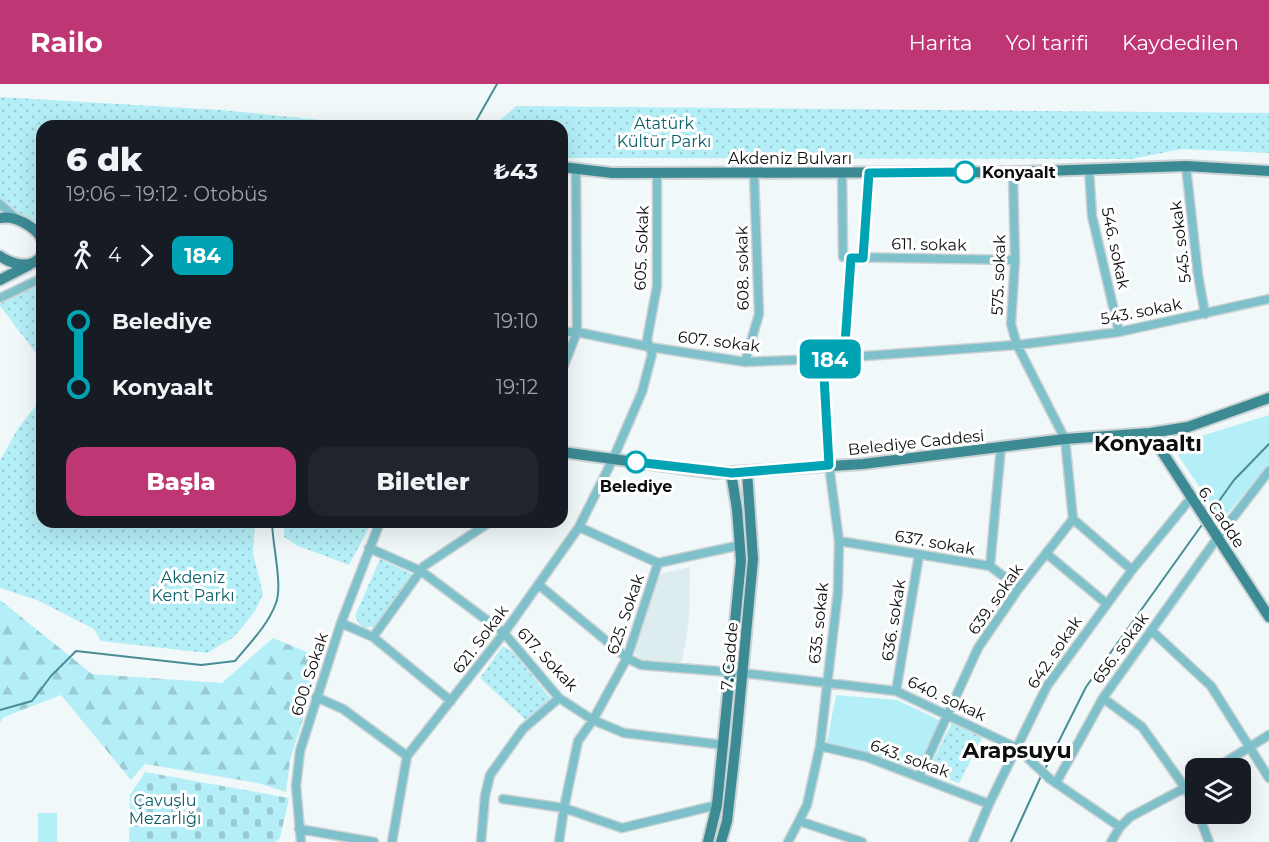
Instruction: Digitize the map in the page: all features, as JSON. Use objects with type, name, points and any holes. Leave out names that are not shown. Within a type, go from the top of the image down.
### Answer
[{"type":"main road","name":"Akdeniz Bulvarı","points":[[568,168],[599,173],[869,173],[1089,170],[1186,166],[1269,171]]},
{"type":"main road","points":[[0,218],[17,219],[36,231]]},
{"type":"main road","points":[[0,256],[15,263],[36,260]]},
{"type":"main road","points":[[0,280],[36,261]]},
{"type":"main road","name":"Belediye Caddesi","points":[[568,453],[716,473],[863,464],[1065,439],[1150,433],[1188,427],[1269,398]]},
{"type":"main road","name":"6. Cadde","points":[[1150,433],[1267,610]]},
{"type":"main road","name":"7. Cadde","points":[[708,842],[717,804],[753,559],[747,472]]},
{"type":"main road","name":"7. Cadde","points":[[721,842],[727,821],[741,561],[732,473]]},
{"type":"street","name":"545. sokak","points":[[1186,166],[1198,275],[1205,314]]},
{"type":"street","points":[[568,355],[577,332],[576,169]]},
{"type":"street","name":"546. sokak","points":[[1089,170],[1092,216],[1119,332]]},
{"type":"street","name":"575. sokak","points":[[1013,171],[1015,260],[1011,324],[1017,345],[1065,439]]},
{"type":"street","name":"608. sokak","points":[[745,362],[759,314],[754,172]]},
{"type":"street","points":[[842,172],[847,257],[844,358]]},
{"type":"street","name":"605. Sokak","points":[[613,459],[642,392],[652,354],[647,340],[657,286],[657,173]]},
{"type":"street","points":[[863,258],[869,173]]},
{"type":"street","points":[[0,204],[17,219]]},
{"type":"street","name":"611. sokak","points":[[847,257],[1015,260]]},
{"type":"street","points":[[0,298],[36,282]]},
{"type":"street","name":"543. sokak","points":[[1017,345],[1119,332],[1268,302]]},
{"type":"street","name":"607. sokak","points":[[568,332],[745,362],[844,358],[1017,345]]},
{"type":"street","name":"635. sokak","points":[[799,821],[807,805],[820,746],[838,591],[839,541],[829,465],[823,359]]},
{"type":"street","points":[[1065,439],[1074,519],[1132,570]]},
{"type":"street","points":[[990,566],[1001,447]]},
{"type":"street","name":"621. Sokak","points":[[392,842],[407,756],[539,585],[579,527],[613,459]]},
{"type":"street","name":"656. sokak","points":[[1053,781],[1103,698],[1218,537],[1268,473]]},
{"type":"street","name":"642. sokak","points":[[973,842],[989,804],[1047,686],[1132,570],[1191,498]]},
{"type":"street","name":"639. sokak","points":[[919,777],[978,648],[1019,588],[1074,519]]},
{"type":"street","points":[[579,527],[658,563],[741,545]]},
{"type":"street","name":"600. Sokak","points":[[301,842],[296,786],[300,751],[341,623],[377,528]]},
{"type":"street","points":[[472,533],[474,528]]},
{"type":"street","points":[[373,637],[424,566],[480,528]]},
{"type":"street","name":"637. sokak","points":[[839,541],[990,566],[1019,588]]},
{"type":"street","name":"617. Sokak","points":[[369,548],[421,571],[504,633],[559,698],[593,720],[624,733],[724,745]]},
{"type":"street","points":[[1047,554],[1107,603]]},
{"type":"street","name":"636. sokak","points":[[896,691],[919,555]]},
{"type":"street","name":"625. Sokak","points":[[559,842],[578,741],[593,720],[627,658],[658,563]]},
{"type":"street","points":[[539,585],[627,658]]},
{"type":"street","points":[[341,623],[373,637],[451,701]]},
{"type":"street","points":[[1152,631],[1211,686],[1269,778]]},
{"type":"street","name":"640. sokak","points":[[627,658],[641,665],[896,691],[1017,748],[1053,781],[1120,827]]},
{"type":"street","points":[[316,697],[343,709],[407,756]]},
{"type":"street","points":[[481,842],[485,796],[490,774],[523,729],[559,698]]},
{"type":"street","points":[[1103,698],[1143,727],[1185,788]]},
{"type":"street","points":[[1231,758],[1269,735]]},
{"type":"street","name":"643. sokak","points":[[820,746],[867,757],[989,804]]},
{"type":"street","points":[[1111,842],[1120,827],[1130,817],[1185,790]]},
{"type":"street","points":[[503,799],[564,808],[622,828],[717,804]]},
{"type":"street","points":[[788,842],[799,821],[862,842]]},
{"type":"street","points":[[1202,824],[1209,842]]},
{"type":"street","points":[[299,830],[374,842]]},
{"type":"shaded area","points":[[690,567],[689,620],[682,662],[644,661],[633,651],[660,574]]},
{"type":"green space","name":"Atatürk Kültür Parkı","points":[[0,97],[220,110],[321,120],[36,120],[36,225],[0,201]]},
{"type":"green space","name":"Atatürk Kültür Parkı","points":[[516,106],[1269,113],[1269,153],[1182,149],[1131,159],[568,158],[568,120],[500,120]]},
{"type":"green space","points":[[36,286],[36,353],[0,306]]},
{"type":"green space","name":"Akdeniz Kent Parkı","points":[[36,406],[36,528],[255,528],[253,553],[263,594],[255,611],[234,637],[207,653],[101,641],[94,629],[37,600],[0,588],[0,460],[19,427]]},
{"type":"green space","points":[[1269,415],[1269,465],[1222,520],[1178,455],[1182,442]]},
{"type":"green space","points":[[284,528],[369,528],[349,565],[296,545],[284,537]]},
{"type":"green space","points":[[380,559],[412,574],[377,626],[365,628],[359,624],[355,616]]},
{"type":"green space","points":[[0,600],[92,674],[222,683],[273,638],[322,658],[290,760],[286,792],[258,783],[145,764],[131,780],[61,695],[4,717],[0,722]]},
{"type":"green space","points":[[503,646],[514,653],[551,699],[526,720],[480,678]]},
{"type":"green space","points":[[836,695],[897,700],[941,721],[916,771],[827,742]]},
{"type":"green space","points":[[952,723],[982,738],[959,783],[927,772]]},
{"type":"green space","name":"Çavuşlu Mezarlığı","points":[[145,772],[289,798],[280,838],[275,842],[129,842],[130,795]]},
{"type":"green space","points":[[38,813],[57,813],[57,842],[38,842]]},
{"type":"waterway","points":[[477,120],[497,84]]},
{"type":"waterway","points":[[1209,515],[1234,480],[1269,444]]},
{"type":"waterway","points":[[1045,769],[1086,687],[1204,522]]},
{"type":"waterway","points":[[0,710],[32,701],[51,676],[76,651],[201,665],[235,661],[263,626],[276,603],[278,575],[272,528]]},
{"type":"waterway","points":[[1011,842],[1042,774]]},
{"type":"bus line","name":"184","points":[[636,462],[716,473],[829,465],[823,359],[844,358],[851,258],[863,258],[869,173],[965,172]]},
{"type":"place","name":"Konyaalt","points":[[965,172]]},
{"type":"place","name":"Belediye","points":[[636,462]]},
{"type":"district","name":"Konyaaltı","points":[[1148,443]]},
{"type":"district","name":"Arapsuyu","points":[[1017,750]]}]
